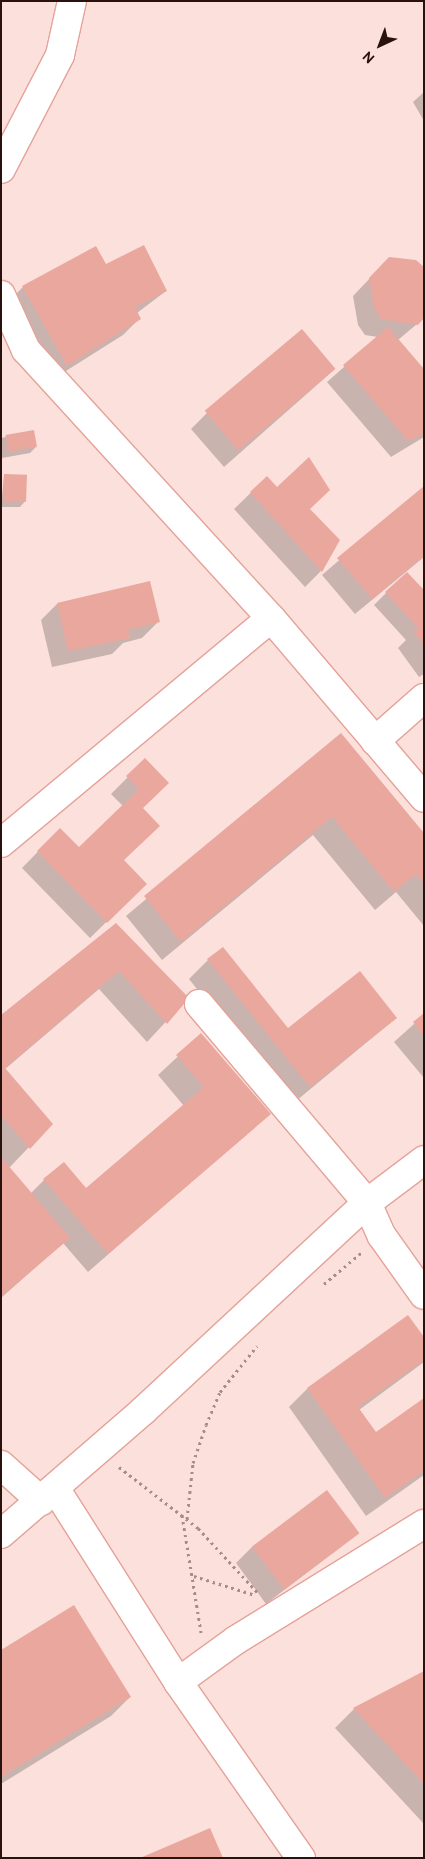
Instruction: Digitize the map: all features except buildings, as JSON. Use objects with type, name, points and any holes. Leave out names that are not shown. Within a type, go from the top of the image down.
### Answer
[{"type":"street","points":[[1,169],[60,55],[72,1]]},
{"type":"street","points":[[1,295],[26,350]]},
{"type":"street","points":[[1,334],[26,350],[271,618],[424,798]]},
{"type":"street","points":[[1,843],[271,618]]},
{"type":"street","points":[[375,741],[424,698]]},
{"type":"street","points":[[199,1004],[367,1203],[382,1236],[424,1295]]},
{"type":"street","points":[[1,1534],[48,1495],[367,1203],[424,1160]]},
{"type":"street","points":[[1,1465],[48,1495],[301,1858]]},
{"type":"street","points":[[178,1682],[204,1663],[268,1605],[424,1524]]},
{"type":"path","points":[[319,1289],[382,1236]]},
{"type":"path","points":[[187,1519],[193,1463],[206,1425],[220,1392],[262,1341]]},
{"type":"path","points":[[93,1454],[134,1477],[182,1514],[268,1605]]},
{"type":"path","points":[[182,1514],[194,1576],[204,1663]]},
{"type":"path","points":[[194,1576],[268,1605]]}]
